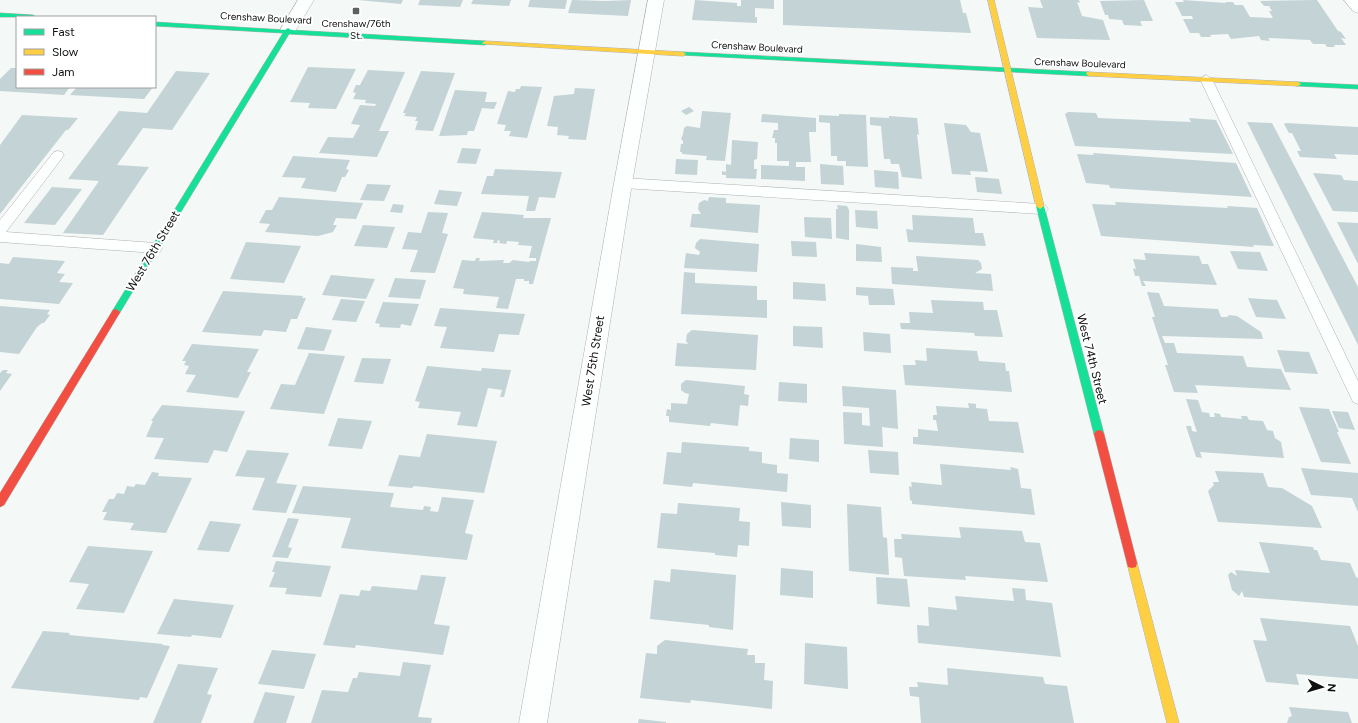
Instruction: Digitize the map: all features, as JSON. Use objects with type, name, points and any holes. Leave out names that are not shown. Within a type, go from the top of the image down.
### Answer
[{"type":"main road","name":"West 74th Street","points":[[991,0],[1041,209],[1173,723]]},
{"type":"main road","points":[[0,15],[16,16]]},
{"type":"main road","name":"Crenshaw Boulevard","points":[[156,24],[288,30],[647,52],[1008,71],[1358,87]]},
{"type":"main road","name":"West 76th Street","points":[[0,502],[288,30]]},
{"type":"street","name":"West 76th Street","points":[[288,30],[306,0]]},
{"type":"street","name":"West 75th Street","points":[[533,723],[623,183],[656,0]]},
{"type":"street","points":[[1352,0],[1358,8]]},
{"type":"lane","points":[[1206,79],[1358,398]]},
{"type":"lane","points":[[0,230],[58,155]]},
{"type":"lane","points":[[623,183],[1041,209]]},
{"type":"lane","points":[[0,237],[155,248]]},
{"type":"building","points":[[358,0],[403,0],[401,4]]},
{"type":"building","points":[[420,0],[463,0],[460,7],[418,5]]},
{"type":"building","points":[[473,0],[511,0],[509,6],[471,4]]},
{"type":"building","points":[[530,0],[567,0],[565,9],[528,7]]},
{"type":"building","points":[[572,0],[631,0],[628,16],[568,13]]},
{"type":"building","points":[[695,0],[737,3],[737,6],[741,6],[741,0],[774,0],[774,9],[755,8],[757,23],[692,20]]},
{"type":"building","points":[[783,0],[960,0],[963,13],[966,13],[971,33],[783,25]]},
{"type":"building","points":[[1040,0],[1079,0],[1080,3],[1077,2],[1082,16],[1103,20],[1110,40],[1037,38],[1028,7],[1043,8]]},
{"type":"building","points":[[1144,0],[1153,21],[1140,21],[1142,26],[1124,25],[1122,20],[1109,19],[1108,15],[1105,15],[1100,1]]},
{"type":"building","points":[[1183,0],[1226,3],[1225,2],[1233,2],[1235,5],[1243,5],[1250,17],[1273,18],[1269,11],[1272,11],[1269,6],[1264,6],[1260,1],[1317,0],[1338,31],[1341,32],[1346,39],[1341,38],[1346,45],[1334,45],[1335,47],[1327,47],[1325,44],[1313,44],[1310,40],[1268,38],[1270,41],[1261,40],[1259,36],[1231,39],[1228,34],[1201,37],[1199,33],[1190,33],[1183,19],[1193,19],[1192,16],[1182,16],[1175,2],[1184,2]]},
{"type":"building","points":[[308,67],[356,69],[336,109],[308,108],[310,103],[290,102]]},
{"type":"building","points":[[11,68],[16,68],[16,88],[69,88],[64,95],[0,91],[0,79]]},
{"type":"building","points":[[368,70],[405,72],[379,131],[389,131],[377,157],[319,153],[328,137],[353,138],[360,125],[351,124],[360,105],[375,106],[376,104],[365,103],[366,100],[353,99],[356,93],[353,92],[356,85],[360,85]]},
{"type":"building","points":[[176,71],[210,73],[172,130],[143,128],[117,165],[149,167],[103,235],[63,233],[99,181],[68,179],[119,111],[147,113]]},
{"type":"building","points":[[421,71],[455,73],[433,131],[415,130],[418,121],[415,121],[417,117],[404,116],[406,113],[403,113]]},
{"type":"building","points":[[521,86],[542,87],[527,138],[509,136],[511,131],[504,131],[506,125],[497,124],[508,91],[515,92],[516,89],[520,89]]},
{"type":"building","points":[[76,88],[152,88],[144,99],[70,95]]},
{"type":"building","points":[[575,88],[595,89],[586,140],[568,139],[569,136],[557,135],[558,127],[547,126],[554,96],[574,94]]},
{"type":"building","points":[[455,90],[487,92],[485,102],[497,102],[494,109],[482,108],[474,131],[468,131],[467,135],[439,136]]},
{"type":"building","points":[[689,107],[694,111],[686,115],[681,111]]},
{"type":"building","points":[[702,111],[731,113],[725,161],[706,160],[707,156],[682,154],[682,152],[680,152],[681,144],[683,144],[681,139],[684,128],[687,126],[700,128]]},
{"type":"building","points":[[1068,112],[1096,113],[1098,118],[1191,122],[1189,118],[1216,120],[1233,154],[1075,146],[1065,114]]},
{"type":"building","points":[[762,114],[816,118],[816,132],[809,132],[811,162],[796,162],[796,167],[805,167],[805,181],[761,179],[761,165],[789,166],[789,161],[777,161],[777,143],[775,143],[775,138],[772,138],[774,130],[778,130],[778,123],[761,122]]},
{"type":"building","points":[[839,114],[866,115],[868,167],[846,166],[846,161],[837,161],[837,156],[831,156],[830,123],[819,122],[819,115],[839,116]]},
{"type":"building","points":[[22,115],[78,118],[68,130],[66,130],[0,214],[0,145]]},
{"type":"building","points":[[889,116],[917,118],[919,135],[917,134],[922,179],[902,177],[899,164],[891,164],[890,159],[884,159],[881,126],[870,125],[870,117],[889,118]]},
{"type":"building","points":[[1247,122],[1272,123],[1358,287],[1358,345]]},
{"type":"building","points":[[944,123],[966,125],[971,132],[980,133],[988,172],[970,171],[971,175],[952,174]]},
{"type":"building","points":[[1284,124],[1358,127],[1358,155],[1334,154],[1337,159],[1300,157],[1297,151],[1301,151],[1292,133],[1289,133]]},
{"type":"building","points":[[732,140],[758,142],[757,159],[754,160],[754,169],[757,169],[756,179],[726,178],[726,175],[722,175],[722,171],[726,172],[726,164],[731,165]]},
{"type":"building","points":[[462,148],[481,149],[476,164],[457,163]]},
{"type":"building","points":[[1093,153],[1236,163],[1252,197],[1110,188],[1109,185],[1086,183],[1077,154],[1094,155]]},
{"type":"building","points":[[293,156],[350,160],[346,169],[349,170],[345,177],[342,177],[336,192],[301,188],[306,178],[282,177]]},
{"type":"building","points":[[676,159],[698,160],[697,175],[675,174]]},
{"type":"building","points":[[820,164],[843,166],[844,185],[821,184]]},
{"type":"building","points":[[495,169],[562,172],[555,198],[539,197],[535,211],[526,211],[529,196],[481,194],[487,176],[493,176]]},
{"type":"building","points":[[874,170],[898,172],[899,189],[875,187]]},
{"type":"building","points":[[1313,173],[1341,175],[1344,180],[1358,181],[1358,212],[1333,211]]},
{"type":"building","points":[[975,177],[999,179],[1002,194],[977,192]]},
{"type":"building","points":[[367,184],[391,185],[384,201],[360,200]]},
{"type":"building","points":[[52,187],[82,189],[55,225],[24,223]]},
{"type":"building","points":[[439,190],[462,192],[457,206],[434,204]]},
{"type":"building","points":[[279,197],[363,203],[356,219],[336,218],[333,225],[337,225],[333,232],[318,236],[265,232],[270,224],[259,223],[266,210],[272,210]]},
{"type":"building","points":[[709,197],[726,198],[726,203],[760,205],[758,233],[690,227],[692,214],[701,214],[698,209],[699,203],[704,200],[708,201]]},
{"type":"building","points":[[1115,202],[1228,208],[1227,206],[1257,208],[1274,246],[1253,245],[1254,247],[1101,236],[1092,204],[1116,205]]},
{"type":"building","points":[[393,204],[404,205],[402,213],[390,212]]},
{"type":"building","points":[[837,205],[847,206],[849,210],[849,240],[836,238]]},
{"type":"building","points":[[855,210],[877,211],[878,229],[856,227]]},
{"type":"building","points":[[428,212],[448,213],[442,233],[448,234],[435,273],[410,272],[418,250],[402,249],[408,232],[421,233]]},
{"type":"building","points":[[482,212],[524,215],[523,218],[551,218],[533,284],[529,284],[529,281],[524,281],[524,279],[516,279],[508,309],[496,308],[499,297],[463,294],[464,289],[453,288],[462,260],[475,261],[476,258],[480,258],[479,261],[504,260],[503,263],[509,263],[513,260],[529,262],[536,261],[536,258],[529,258],[532,246],[518,245],[519,242],[507,241],[506,244],[499,243],[500,241],[498,240],[497,243],[493,243],[494,240],[473,238]]},
{"type":"building","points":[[912,215],[973,218],[975,233],[983,233],[986,246],[908,242],[906,229],[913,230]]},
{"type":"building","points":[[804,217],[831,218],[832,239],[805,237]]},
{"type":"building","points":[[1337,222],[1358,223],[1358,264]]},
{"type":"building","points":[[363,225],[395,227],[387,248],[354,246]]},
{"type":"building","points":[[700,239],[759,244],[757,272],[684,268],[686,253],[699,255],[700,252],[695,248],[696,243]]},
{"type":"building","points":[[791,241],[816,242],[817,257],[792,256]]},
{"type":"building","points":[[246,242],[301,246],[284,283],[230,279]]},
{"type":"building","points":[[856,244],[881,247],[882,262],[856,261]]},
{"type":"building","points":[[1230,251],[1260,252],[1268,271],[1238,269]]},
{"type":"building","points":[[1144,253],[1199,256],[1202,264],[1208,264],[1217,285],[1143,281],[1146,286],[1142,286],[1139,276],[1135,276],[1133,268],[1136,269],[1133,259],[1146,260]]},
{"type":"building","points":[[916,256],[978,260],[981,263],[982,269],[975,273],[991,274],[993,291],[892,284],[891,267],[913,268],[913,271],[918,271]]},
{"type":"building","points":[[13,257],[65,261],[57,273],[65,274],[59,282],[73,283],[59,304],[0,299],[0,263],[9,264]]},
{"type":"building","points":[[684,272],[695,273],[695,283],[757,286],[757,300],[767,300],[767,318],[681,314]]},
{"type":"building","points":[[331,275],[375,279],[366,299],[322,295]]},
{"type":"building","points":[[395,278],[426,280],[420,299],[388,297]]},
{"type":"building","points":[[793,282],[825,284],[826,301],[793,299]]},
{"type":"building","points":[[856,287],[893,289],[895,305],[869,305],[868,296],[856,295]]},
{"type":"building","points":[[223,291],[303,296],[302,298],[306,298],[297,319],[291,319],[286,332],[264,330],[261,336],[202,332]]},
{"type":"building","points":[[1147,292],[1159,293],[1164,306],[1218,309],[1221,317],[1227,317],[1229,315],[1237,316],[1261,332],[1263,339],[1162,336],[1165,343],[1174,343],[1177,353],[1243,356],[1247,367],[1281,369],[1291,390],[1195,385],[1198,393],[1174,392],[1165,365],[1168,365],[1152,317],[1155,317]]},
{"type":"building","points":[[1248,298],[1277,300],[1286,319],[1256,317]]},
{"type":"building","points":[[341,299],[365,301],[356,322],[332,320]]},
{"type":"building","points":[[931,300],[983,302],[984,310],[997,310],[1003,337],[975,336],[974,333],[901,329],[900,323],[910,323],[909,312],[933,313]]},
{"type":"building","points":[[383,302],[419,304],[411,326],[401,324],[400,328],[379,327],[380,324],[375,323]]},
{"type":"building","points":[[0,306],[50,310],[47,314],[50,315],[44,323],[37,327],[19,354],[0,352]]},
{"type":"building","points":[[440,308],[525,314],[519,335],[499,334],[494,352],[440,348],[447,327],[434,326]]},
{"type":"building","points":[[793,326],[822,327],[823,348],[793,346]]},
{"type":"building","points":[[306,327],[332,330],[324,351],[297,349]]},
{"type":"building","points":[[692,330],[758,335],[756,370],[675,366],[677,343],[688,344],[686,341],[687,334]]},
{"type":"building","points":[[863,332],[890,334],[891,353],[864,351]]},
{"type":"building","points":[[192,344],[259,349],[247,372],[251,372],[238,398],[186,392],[196,375],[185,374],[189,366],[184,365],[186,361],[182,361]]},
{"type":"building","points":[[926,348],[977,351],[979,361],[1005,363],[1006,371],[1009,371],[1012,392],[905,385],[903,365],[916,365],[915,360],[927,361]]},
{"type":"building","points":[[1277,350],[1309,352],[1318,374],[1285,372]]},
{"type":"building","points":[[309,353],[345,356],[324,414],[270,409],[281,384],[295,385]]},
{"type":"building","points":[[362,358],[391,359],[383,384],[354,382]]},
{"type":"building","points":[[427,366],[481,371],[482,368],[511,370],[504,397],[500,397],[502,390],[488,388],[477,427],[457,425],[461,412],[418,408],[420,402],[415,401]]},
{"type":"building","points":[[3,370],[8,370],[6,373],[12,374],[0,391],[0,373]]},
{"type":"building","points":[[686,380],[745,386],[744,394],[749,395],[748,406],[740,405],[738,426],[711,423],[710,426],[669,422],[669,416],[666,416],[667,409],[671,410],[671,403],[687,404],[689,394],[681,390],[681,384]]},
{"type":"building","points":[[779,382],[807,384],[807,403],[778,401]]},
{"type":"building","points":[[842,386],[896,390],[898,429],[882,427],[883,447],[844,444],[843,412],[862,413],[862,425],[870,426],[869,408],[843,406]]},
{"type":"building","points":[[1186,399],[1198,400],[1202,412],[1209,413],[1210,417],[1215,417],[1214,413],[1220,414],[1221,417],[1242,419],[1241,416],[1247,416],[1249,420],[1263,421],[1267,430],[1273,431],[1275,438],[1281,442],[1284,458],[1200,452],[1202,458],[1196,457],[1186,426],[1191,426],[1192,431],[1197,432]]},
{"type":"building","points":[[968,403],[976,404],[976,408],[987,409],[989,421],[1018,422],[1024,453],[913,444],[913,437],[918,437],[918,429],[938,431],[936,420],[933,420],[933,415],[937,415],[936,406],[969,408]]},
{"type":"building","points":[[162,405],[245,411],[227,452],[214,450],[208,463],[154,459],[164,438],[146,437],[153,421],[151,421]]},
{"type":"building","points":[[1299,407],[1329,409],[1351,464],[1321,462]]},
{"type":"building","points":[[1332,411],[1348,412],[1355,430],[1339,428]]},
{"type":"building","points":[[338,418],[372,421],[362,449],[328,446]]},
{"type":"building","points":[[427,434],[497,441],[484,493],[414,486],[412,488],[388,486],[399,455],[420,457]]},
{"type":"building","points":[[790,438],[819,440],[819,462],[789,459]]},
{"type":"building","points":[[682,442],[749,447],[749,451],[762,452],[762,463],[777,465],[777,473],[788,474],[787,492],[693,483],[692,487],[663,484],[667,452],[681,453]]},
{"type":"building","points":[[247,450],[289,453],[276,483],[297,485],[286,513],[252,510],[265,478],[235,476]]},
{"type":"building","points":[[868,450],[898,452],[899,475],[870,473]]},
{"type":"building","points":[[940,464],[1011,470],[1010,467],[1018,469],[1021,488],[1031,489],[1035,515],[912,504],[912,501],[910,500],[909,486],[912,487],[911,482],[942,485]]},
{"type":"building","points":[[1301,468],[1358,473],[1358,512],[1352,498],[1311,495]]},
{"type":"building","points":[[1215,471],[1263,473],[1268,487],[1282,488],[1312,506],[1322,528],[1218,522],[1208,491],[1214,485],[1213,482],[1219,482]]},
{"type":"building","points":[[152,472],[159,473],[158,476],[192,478],[166,533],[130,530],[134,523],[103,520],[107,512],[102,512],[109,499],[114,499],[117,493],[124,494],[127,486],[134,487],[136,484],[145,485]]},
{"type":"building","points":[[303,486],[394,493],[390,507],[423,510],[424,506],[431,507],[430,511],[438,512],[442,497],[474,500],[465,533],[473,535],[467,560],[341,548],[351,518],[292,513]]},
{"type":"building","points":[[781,502],[811,505],[811,528],[782,526]]},
{"type":"building","points":[[678,503],[740,508],[739,521],[750,522],[749,546],[738,545],[737,557],[715,555],[715,553],[657,548],[661,513],[677,514]]},
{"type":"building","points":[[847,504],[881,507],[883,537],[887,538],[889,575],[849,571]]},
{"type":"building","points":[[288,518],[299,519],[288,547],[292,548],[288,558],[272,557]]},
{"type":"building","points":[[210,521],[241,524],[229,552],[197,550]]},
{"type":"building","points":[[959,527],[1022,531],[1025,542],[1040,543],[1048,582],[965,576],[966,580],[904,576],[902,558],[895,557],[894,539],[902,539],[901,534],[961,538]]},
{"type":"building","points":[[1259,542],[1313,547],[1314,550],[1317,550],[1321,560],[1350,563],[1356,577],[1358,578],[1358,606],[1244,597],[1242,591],[1239,596],[1232,590],[1228,575],[1231,572],[1237,576],[1235,570],[1270,573]]},
{"type":"building","points":[[88,546],[153,551],[124,613],[76,609],[89,584],[69,582]]},
{"type":"building","points":[[276,561],[331,566],[321,597],[285,594],[287,588],[269,587],[275,572],[272,572]]},
{"type":"building","points":[[781,568],[813,571],[813,598],[780,595]]},
{"type":"building","points":[[671,569],[736,575],[733,630],[709,627],[709,625],[650,619],[654,580],[670,582]]},
{"type":"building","points":[[421,575],[446,577],[434,624],[450,626],[443,655],[356,645],[355,648],[323,645],[340,594],[359,596],[361,590],[370,591],[372,586],[417,590]]},
{"type":"building","points":[[876,577],[907,579],[910,607],[877,604]]},
{"type":"building","points":[[1012,588],[1025,589],[1026,600],[1052,603],[1061,657],[918,643],[917,625],[929,626],[928,607],[957,610],[955,596],[1014,601]]},
{"type":"building","points":[[174,599],[234,605],[221,638],[157,634]]},
{"type":"building","points":[[1260,618],[1350,626],[1358,646],[1358,679],[1296,674],[1299,685],[1266,682],[1253,640],[1267,641]]},
{"type":"building","points":[[43,631],[170,646],[147,698],[140,697],[139,700],[11,688]]},
{"type":"building","points":[[665,640],[748,649],[747,655],[755,655],[755,663],[765,663],[764,680],[773,681],[772,709],[691,700],[690,703],[640,698],[646,653],[657,654],[657,646]]},
{"type":"building","points":[[805,643],[847,647],[848,689],[804,684]]},
{"type":"building","points":[[272,650],[316,654],[304,689],[258,684]]},
{"type":"building","points":[[403,662],[431,665],[418,717],[432,718],[431,723],[311,723],[322,690],[348,692],[353,678],[357,678],[359,672],[400,676]]},
{"type":"building","points":[[178,664],[218,668],[207,694],[212,695],[201,723],[153,723]]},
{"type":"building","points":[[947,668],[1043,677],[1045,684],[1067,686],[1074,723],[921,723],[919,697],[910,696],[909,687],[918,687],[917,682],[948,685]]},
{"type":"building","points":[[265,692],[295,696],[286,723],[253,723]]},
{"type":"building","points":[[1289,707],[1348,712],[1352,723],[1287,723],[1289,717],[1292,716]]},
{"type":"building","points":[[639,719],[666,722],[666,723],[638,723]]},
{"type":"traffic: fast","points":[[0,15],[16,16]]},
{"type":"traffic: fast","points":[[156,24],[485,43]]},
{"type":"traffic: fast","points":[[116,312],[288,30]]},
{"type":"traffic: fast","points":[[683,54],[1089,74]]},
{"type":"traffic: fast","points":[[1298,84],[1358,87]]},
{"type":"traffic: fast","points":[[1040,206],[1099,434]]},
{"type":"traffic: slow","points":[[991,0],[1040,206]]},
{"type":"traffic: slow","points":[[485,43],[683,54]]},
{"type":"traffic: slow","points":[[1089,74],[1298,84]]},
{"type":"traffic: slow","points":[[1132,563],[1173,723]]},
{"type":"traffic: jam","points":[[0,502],[116,312]]},
{"type":"traffic: jam","points":[[1099,434],[1132,563]]},
{"type":"place","name":"Crenshaw/76th St.","points":[[356,11]]}]
